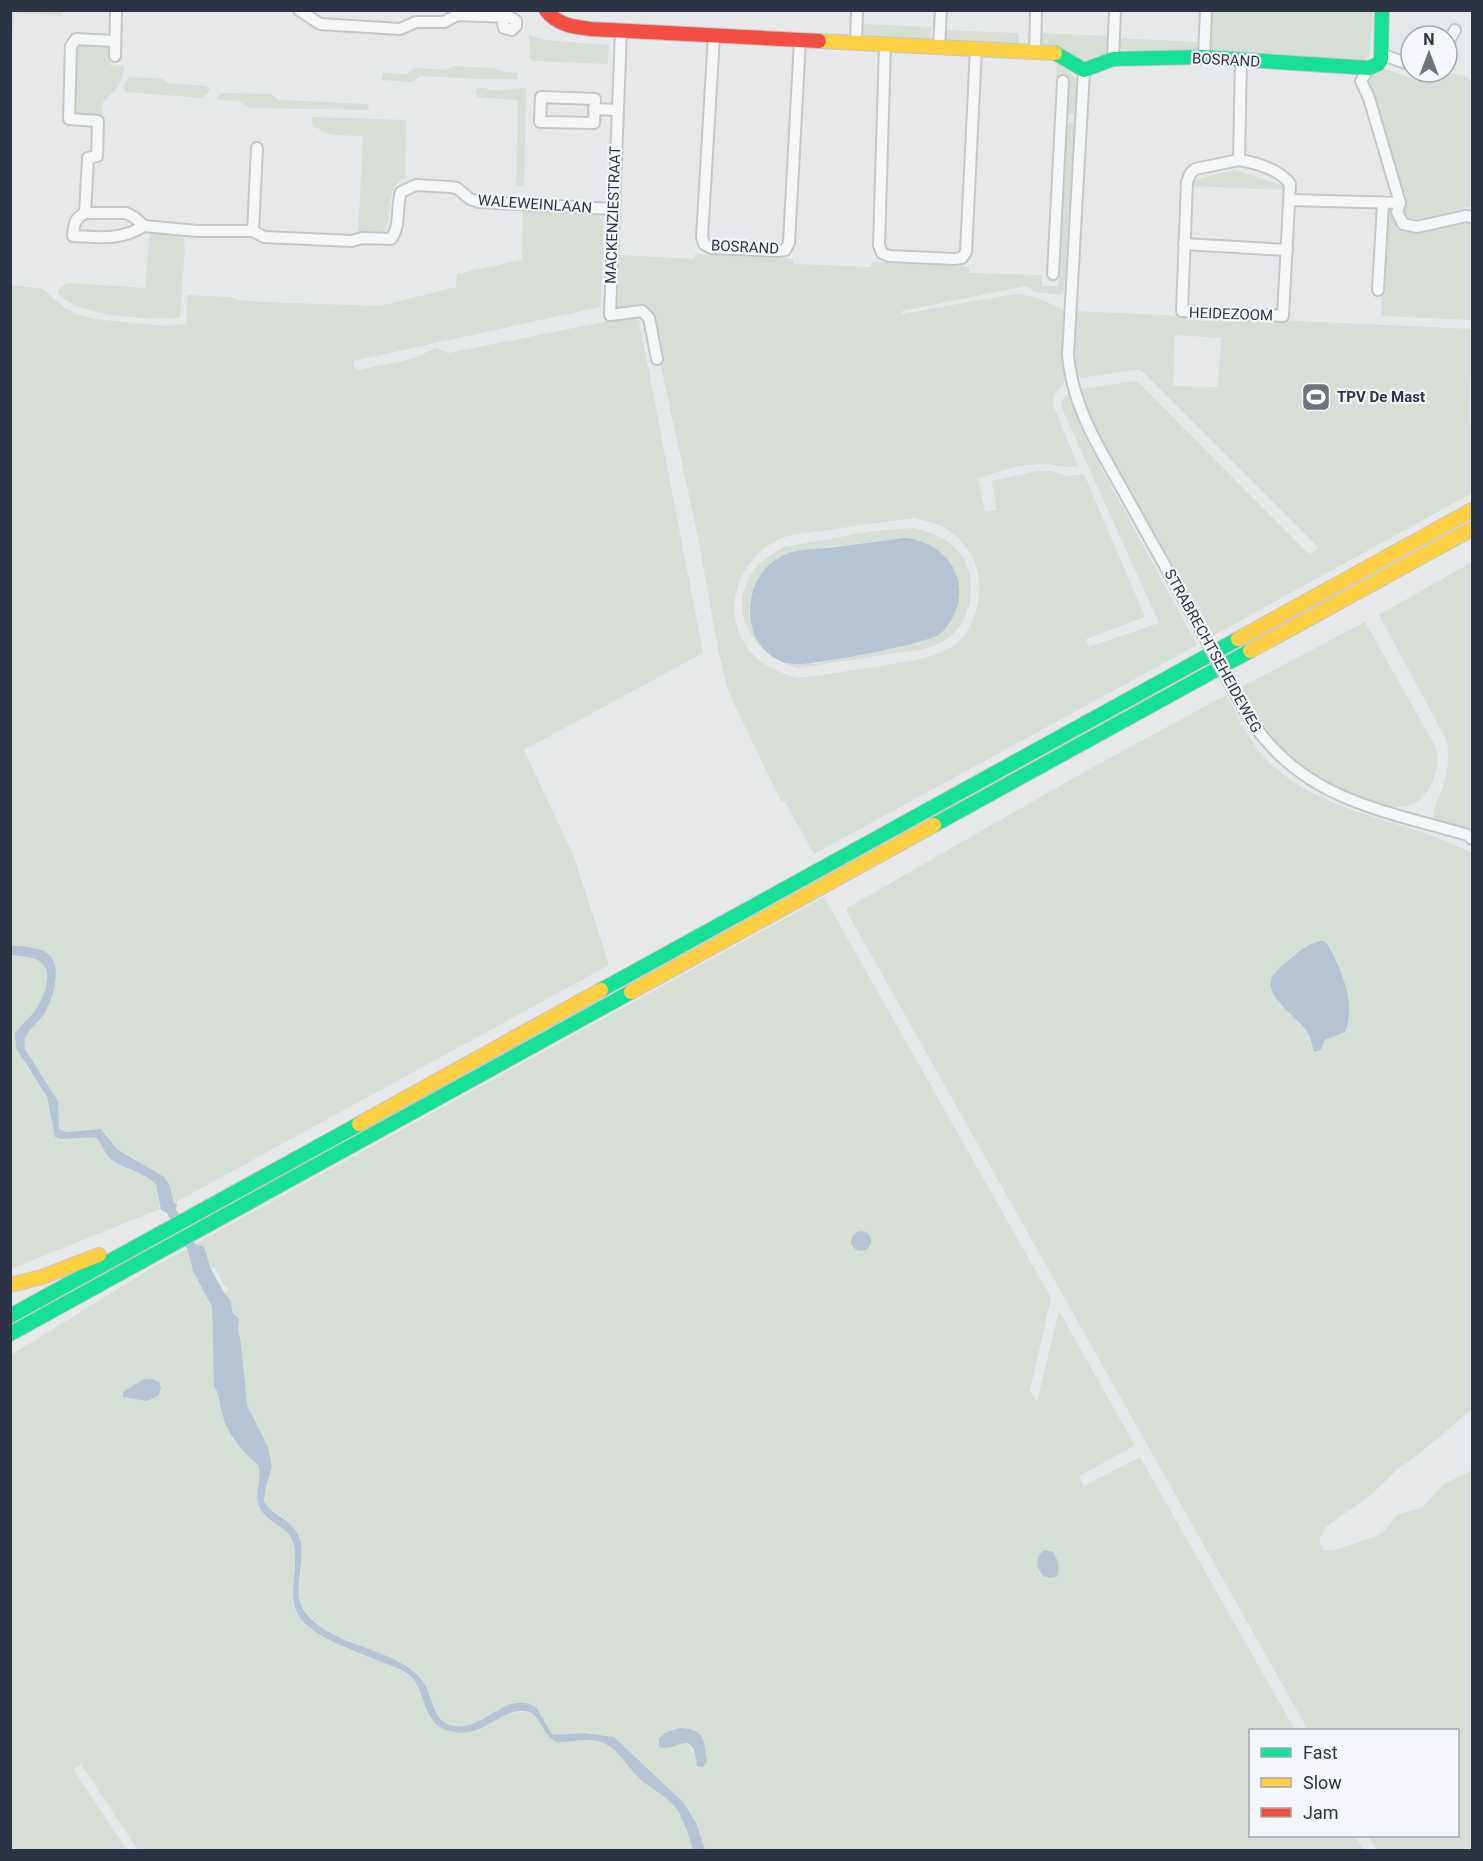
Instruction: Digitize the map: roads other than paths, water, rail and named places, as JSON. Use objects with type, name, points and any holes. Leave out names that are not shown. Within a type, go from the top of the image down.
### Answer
[{"type":"main road","points":[[546,10],[553,20],[560,16],[577,28],[1055,53],[1084,70]]},
{"type":"main road","points":[[1369,68],[1378,63],[1381,54],[1382,10]]},
{"type":"main road","name":"BOSRAND","points":[[1084,70],[1113,59],[1204,57],[1369,68]]},
{"type":"main road","points":[[10,1316],[1473,510]]},
{"type":"main road","points":[[10,1334],[1473,529]]},
{"type":"main road","points":[[10,1285],[58,1272],[178,1223]]},
{"type":"main road","points":[[10,1347],[53,1320],[83,1294]]},
{"type":"street","points":[[115,56],[116,10]]},
{"type":"street","points":[[299,10],[320,24],[400,29],[416,22],[444,22],[457,13],[506,18]]},
{"type":"street","points":[[856,43],[858,10]]},
{"type":"street","points":[[939,47],[941,10]]},
{"type":"street","points":[[1035,52],[1036,10]]},
{"type":"street","points":[[1113,59],[1115,10]]},
{"type":"street","points":[[1204,57],[1206,10]]},
{"type":"street","name":"MACKENZIESTRAAT","points":[[621,31],[610,315],[642,311],[649,318],[657,359]]},
{"type":"street","name":"BOSRAND","points":[[714,36],[702,237],[704,244],[711,248],[779,251],[784,250],[789,243],[800,40]]},
{"type":"street","name":"WALEWEINLAAN","points":[[85,213],[88,158],[97,156],[98,121],[69,119],[71,46],[76,39],[115,41]]},
{"type":"street","points":[[885,45],[879,245],[882,253],[889,256],[954,259],[962,258],[966,252],[976,49]]},
{"type":"street","points":[[1381,54],[1399,61]]},
{"type":"street","points":[[1239,160],[1241,60]]},
{"type":"street","points":[[1369,68],[1361,81],[1369,98],[1400,203],[1397,213],[1403,224],[1417,227],[1466,216],[1473,217]]},
{"type":"street","points":[[1061,120],[1080,120],[1084,70]]},
{"type":"street","points":[[1053,274],[1063,81]]},
{"type":"street","points":[[541,97],[595,99],[594,109],[594,123],[540,122],[541,97]]},
{"type":"street","points":[[594,109],[617,110]]},
{"type":"street","name":"STRABRECHTSEHEIDEWEG","points":[[1080,120],[1068,355],[1072,384],[1083,417],[1097,444],[1246,714],[1265,742],[1298,773],[1328,790],[1359,804],[1468,835],[1473,839]]},
{"type":"street","points":[[253,231],[257,148]]},
{"type":"street","name":"HEIDEZOOM","points":[[1239,160],[1249,162],[1283,174],[1290,184],[1290,200],[1283,316],[1182,312],[1187,182],[1190,174],[1195,170],[1239,160]]},
{"type":"street","name":"WALEWEINLAAN","points":[[144,226],[132,234],[118,237],[73,236],[76,218],[85,213],[126,213],[144,226],[197,231],[253,231],[264,237],[352,241],[362,238],[391,239],[396,232],[398,200],[401,192],[416,185],[457,188],[470,199],[479,202],[613,209]]},
{"type":"street","points":[[1290,200],[1400,203]]},
{"type":"street","points":[[1378,290],[1383,203]]},
{"type":"street","points":[[1184,244],[1287,250]]},
{"type":"water","points":[[904,538],[917,540],[939,551],[954,570],[958,581],[957,607],[950,622],[940,634],[896,648],[802,664],[783,662],[768,653],[758,641],[752,627],[750,611],[752,595],[767,567],[780,557],[800,550]]},
{"type":"water","points":[[1321,941],[1326,942],[1342,974],[1349,1010],[1345,1032],[1325,1040],[1321,1050],[1314,1052],[1304,1028],[1274,995],[1271,981],[1278,969],[1296,954]]},
{"type":"water","points":[[11,945],[43,951],[52,958],[55,966],[55,983],[51,1000],[44,1014],[27,1034],[25,1049],[58,1101],[59,1129],[67,1132],[101,1129],[117,1149],[164,1177],[170,1186],[174,1203],[177,1204],[176,1209],[195,1244],[204,1247],[211,1269],[230,1300],[233,1313],[239,1319],[238,1330],[247,1405],[268,1447],[272,1467],[264,1501],[272,1511],[292,1526],[300,1540],[302,1558],[299,1595],[305,1612],[326,1630],[397,1661],[412,1670],[425,1685],[438,1716],[448,1724],[466,1726],[515,1703],[525,1703],[536,1707],[552,1734],[584,1733],[614,1737],[684,1803],[697,1825],[705,1850],[693,1850],[683,1821],[674,1806],[639,1778],[616,1751],[605,1743],[588,1740],[556,1742],[533,1714],[519,1711],[469,1732],[457,1733],[444,1729],[431,1719],[418,1687],[408,1674],[334,1642],[317,1633],[300,1618],[293,1599],[295,1557],[292,1539],[262,1512],[258,1501],[260,1475],[258,1465],[236,1442],[225,1421],[214,1386],[212,1307],[193,1271],[187,1248],[167,1213],[161,1210],[156,1185],[141,1174],[113,1161],[96,1137],[61,1139],[55,1137],[47,1097],[16,1048],[15,1033],[35,1011],[41,1000],[46,986],[46,970],[43,964],[33,958],[11,955]]},
{"type":"water","points":[[861,1231],[868,1234],[871,1241],[868,1248],[861,1251],[854,1248],[851,1241],[854,1234]]},
{"type":"water","points":[[144,1379],[159,1382],[161,1388],[158,1396],[147,1401],[123,1397],[123,1392]]},
{"type":"water","points":[[1044,1550],[1053,1552],[1056,1558],[1057,1576],[1050,1578],[1043,1576],[1037,1566],[1039,1555]]},
{"type":"water","points":[[680,1728],[694,1730],[701,1737],[707,1761],[703,1767],[697,1766],[695,1754],[688,1744],[659,1747],[659,1738],[666,1732]]},
{"type":"place","name":"TPV De Mast","points":[[1316,397]]}]
